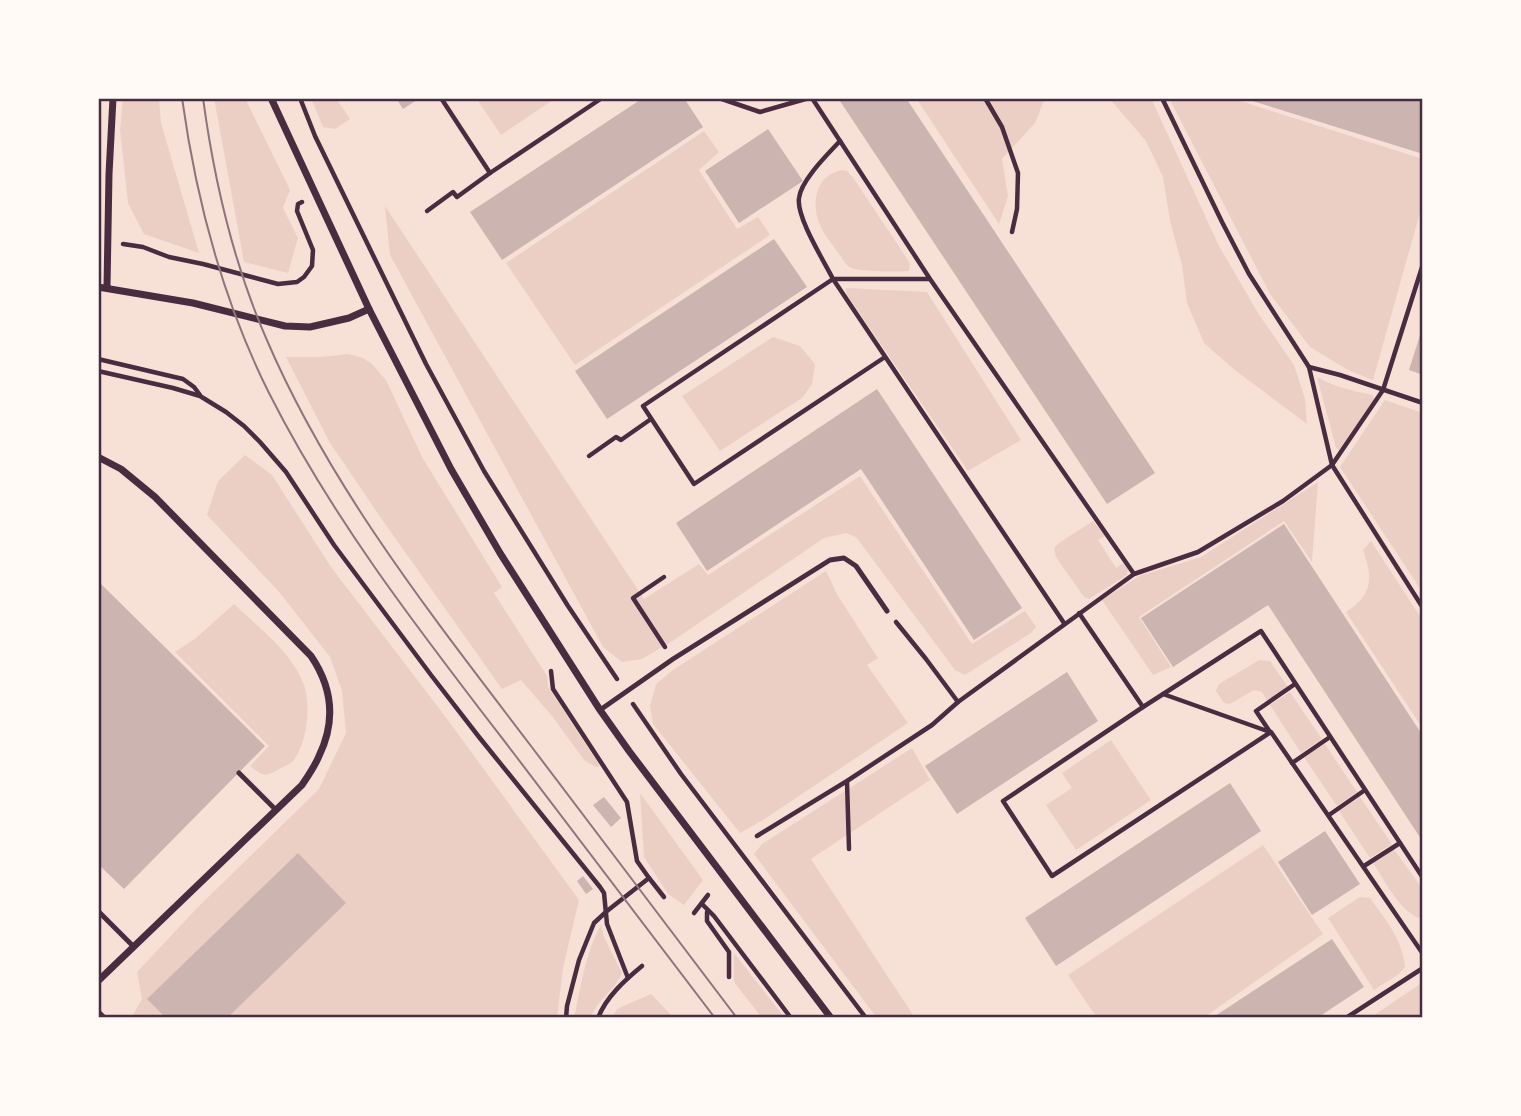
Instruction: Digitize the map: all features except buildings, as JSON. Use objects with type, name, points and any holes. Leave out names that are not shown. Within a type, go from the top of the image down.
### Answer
[{"type":"street","points":[[113,98],[102,287],[193,303],[285,326],[310,327],[349,318],[369,309]]},
{"type":"street","points":[[271,98],[369,309],[458,481],[500,553],[629,751],[831,1018]]},
{"type":"street","points":[[98,457],[121,469],[155,497],[311,656],[322,672],[331,710],[326,738],[302,785],[98,981]]},
{"type":"lane","points":[[600,709],[673,659],[830,560],[844,558],[856,566],[887,611]]},
{"type":"lane","points":[[239,773],[276,810]]},
{"type":"lane","points":[[98,911],[134,947]]},
{"type":"path","points":[[300,98],[315,136],[426,363],[484,471],[610,669]]},
{"type":"path","points":[[441,98],[491,173]]},
{"type":"path","points":[[427,211],[453,192],[457,197],[602,98]]},
{"type":"path","points":[[719,98],[760,112],[811,98],[930,279],[1134,574]]},
{"type":"path","points":[[985,98],[1002,127],[1018,173],[1017,209],[1012,232]]},
{"type":"path","points":[[1162,98],[1249,274],[1309,367],[1332,465],[1423,608]]},
{"type":"path","points":[[840,141],[809,175],[799,198],[801,217],[833,279],[1064,623]]},
{"type":"path","points":[[143,247],[169,257],[278,284],[297,282],[312,266],[313,250],[297,211],[298,204]]},
{"type":"path","points":[[757,836],[932,725],[958,702],[1134,574],[1198,552],[1283,501],[1332,465],[1382,390],[1423,264]]},
{"type":"path","points":[[885,357],[694,484],[643,406],[833,279],[930,279]]},
{"type":"path","points":[[1414,294],[1423,297]]},
{"type":"path","points":[[98,359],[183,379],[194,387],[200,396]]},
{"type":"path","points":[[1309,367],[1423,403]]},
{"type":"path","points":[[98,370],[200,396],[226,412],[260,442],[286,472],[334,545],[439,685],[594,878],[604,894],[607,924],[628,978]]},
{"type":"path","points":[[589,456],[616,437],[621,440],[651,419]]},
{"type":"path","points":[[664,577],[632,598],[668,651]]},
{"type":"path","points":[[887,611],[958,702]]},
{"type":"path","points":[[1079,613],[1143,707]]},
{"type":"path","points":[[1271,732],[1052,876],[1003,801],[1261,631],[1423,878]]},
{"type":"path","points":[[550,665],[553,689],[628,802],[637,861],[664,897]]},
{"type":"path","points":[[1295,684],[1256,711],[1423,954]]},
{"type":"path","points":[[1163,694],[1271,732]]},
{"type":"path","points":[[638,712],[681,774],[866,1018]]},
{"type":"path","points":[[1292,763],[1330,737]]},
{"type":"path","points":[[847,781],[849,849]]},
{"type":"path","points":[[1329,815],[1365,790]]},
{"type":"path","points":[[1364,866],[1400,843]]},
{"type":"path","points":[[566,1018],[579,960],[594,923],[649,878]]},
{"type":"path","points":[[694,913],[708,895]]},
{"type":"path","points":[[702,904],[714,916],[790,1018]]},
{"type":"path","points":[[707,911],[707,921],[729,952],[729,977]]},
{"type":"path","points":[[598,1018],[617,989],[642,966]]},
{"type":"path","points":[[1346,1018],[1423,968]]},
{"type":"path","points":[[98,1010],[105,1018]]},
{"type":"shaded area","points":[[123,98],[159,98],[161,123],[199,253],[144,234],[128,203],[120,130]]},
{"type":"shaded area","points":[[214,98],[245,98],[290,190],[283,208],[298,238],[288,273],[244,262]]},
{"type":"shaded area","points":[[311,98],[336,98],[350,119],[335,129],[323,127]]},
{"type":"shaded area","points":[[476,98],[556,98],[501,135]]},
{"type":"shaded area","points":[[916,98],[1045,98],[1035,123],[1002,159],[1008,196],[999,224]]},
{"type":"shaded area","points":[[1109,98],[1151,98],[1218,244],[1258,313],[1294,365],[1305,399],[1307,424],[1236,371],[1204,343],[1187,303],[1182,265],[1170,221],[1163,177],[1146,141]]},
{"type":"shaded area","points":[[1169,98],[1231,98],[1423,159],[1423,202],[1373,380],[1348,370],[1310,347],[1270,294]]},
{"type":"shaded area","points":[[704,131],[719,152],[699,170],[737,229],[758,217],[770,235],[575,365],[506,263]]},
{"type":"shaded area","points":[[842,170],[852,176],[906,257],[910,264],[909,271],[853,269],[822,230],[816,210],[817,192],[826,178]]},
{"type":"shaded area","points":[[385,206],[644,599],[699,564],[708,575],[860,476],[972,644],[1025,611],[1036,627],[1031,633],[965,675],[955,670],[856,537],[846,533],[824,538],[642,659],[622,662],[603,647],[390,255]]},
{"type":"shaded area","points":[[846,288],[927,292],[1021,440],[968,471],[847,295]]},
{"type":"shaded area","points":[[773,337],[800,346],[815,364],[812,384],[802,398],[720,451],[682,396]]},
{"type":"shaded area","points":[[348,354],[372,364],[386,380],[422,457],[502,587],[494,593],[547,676],[548,687],[600,766],[596,767],[584,760],[521,680],[502,689],[330,443],[286,357]]},
{"type":"shaded area","points":[[1317,377],[1337,386],[1373,395],[1374,400],[1339,450],[1336,448]]},
{"type":"shaded area","points":[[1385,400],[1423,413],[1423,593],[1340,467]]},
{"type":"shaded area","points":[[245,455],[272,475],[331,567],[448,720],[579,900],[563,968],[557,1018],[131,1018],[142,999],[137,972],[198,907],[319,789],[346,733],[342,691],[330,657],[280,593],[207,515],[218,481]]},
{"type":"shaded area","points":[[1318,482],[1312,562],[1284,521],[1139,617],[1171,667],[1153,675],[1102,600],[1139,576],[1201,557]]},
{"type":"shaded area","points":[[1093,521],[1105,536],[1098,540],[1116,568],[1123,563],[1128,570],[1127,575],[1089,599],[1084,597],[1056,557],[1054,548]]},
{"type":"shaded area","points":[[1371,541],[1423,621],[1423,729],[1346,612],[1355,606],[1366,592],[1369,577],[1363,550]]},
{"type":"shaded area","points":[[826,571],[838,596],[878,658],[867,665],[908,723],[740,833],[653,724],[650,706],[656,684],[673,670]]},
{"type":"shaded area","points":[[234,604],[289,658],[302,680],[307,699],[307,722],[302,745],[292,762],[266,775],[250,766],[269,746],[175,652],[196,638]]},
{"type":"shaded area","points":[[1259,660],[1270,661],[1288,687],[1267,701],[1262,692],[1254,690],[1230,704],[1224,703],[1216,691],[1219,684]]},
{"type":"shaded area","points":[[1290,692],[1322,739],[1301,753],[1270,705]]},
{"type":"shaded area","points":[[1111,740],[1151,800],[1076,850],[1046,805],[1072,788],[1062,773]]},
{"type":"shaded area","points":[[1325,744],[1357,792],[1337,806],[1304,757]]},
{"type":"shaded area","points":[[912,748],[930,780],[811,859],[915,1018],[877,1018],[754,854],[762,844]]},
{"type":"shaded area","points":[[640,793],[703,880],[684,905],[668,894],[644,857]]},
{"type":"shaded area","points":[[1360,797],[1392,844],[1370,858],[1339,811]]},
{"type":"shaded area","points":[[1263,845],[1323,934],[1203,1018],[1097,1018],[1068,975]]},
{"type":"shaded area","points":[[1394,849],[1423,890],[1423,915],[1418,918],[1398,901],[1373,863]]},
{"type":"shaded area","points":[[1360,897],[1370,898],[1382,914],[1404,957],[1405,967],[1399,974],[1374,990],[1328,918]]},
{"type":"shaded area","points":[[601,925],[622,973],[590,1018],[574,1018],[587,959]]},
{"type":"shaded area","points":[[734,953],[785,1018],[762,1018],[734,982]]},
{"type":"shaded area","points":[[1423,982],[1423,1018],[1389,1018],[1381,1015],[1380,1018],[1370,1018]]},
{"type":"shaded area","points":[[651,994],[674,1018],[612,1018],[617,1009]]},
{"type":"tram line","points":[[182,98],[195,174],[225,286],[253,358],[295,441],[352,535],[415,624],[715,1018]]},
{"type":"tram line","points":[[203,98],[219,190],[244,280],[266,338],[321,447],[352,499],[421,600],[737,1018]]}]
